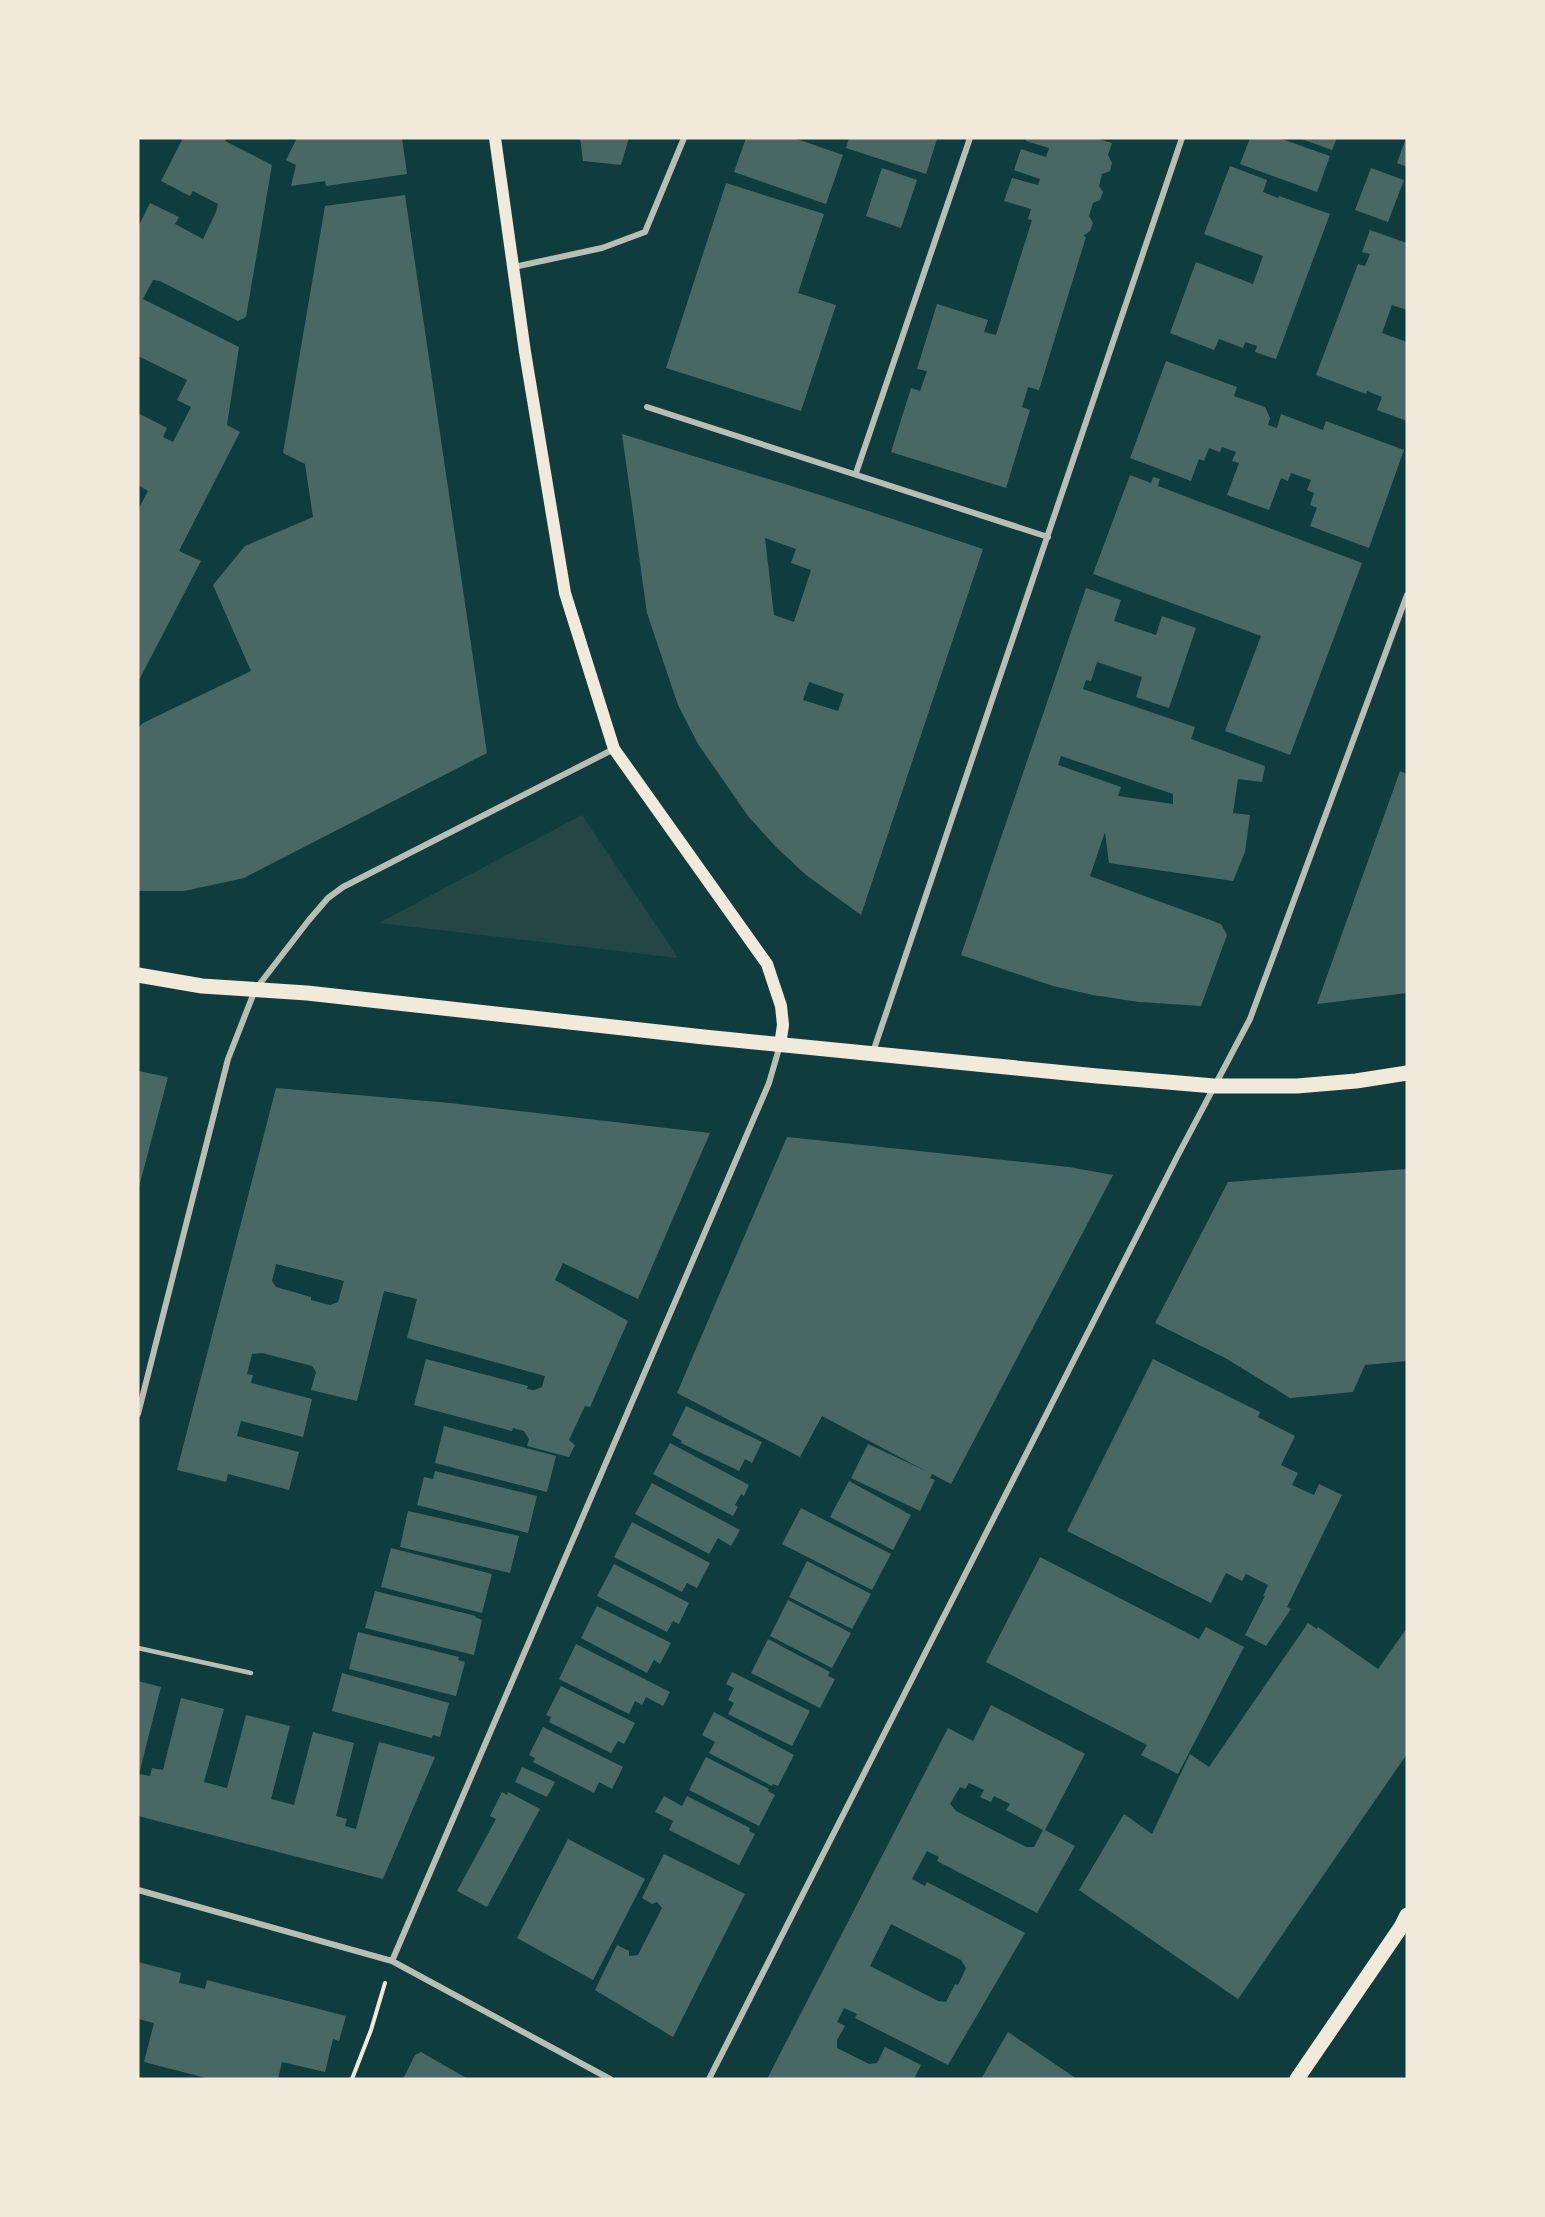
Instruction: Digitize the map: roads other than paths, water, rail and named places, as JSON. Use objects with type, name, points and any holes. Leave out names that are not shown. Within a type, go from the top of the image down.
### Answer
[{"type":"main road","points":[[495,138],[525,352],[565,593],[614,749],[767,964],[781,1006],[783,1025],[780,1045]]},
{"type":"main road","points":[[138,975],[202,986],[307,993],[780,1045],[1214,1086],[1297,1086],[1356,1081],[1407,1073]]},
{"type":"main road","points":[[1301,2078],[1405,1924]]},
{"type":"street","points":[[514,267],[602,248],[645,231],[684,138]]},
{"type":"street","points":[[856,473],[970,138]]},
{"type":"street","points":[[873,1053],[1182,138]]},
{"type":"street","points":[[647,406],[1048,537]]},
{"type":"street","points":[[709,2079],[1250,1019],[1407,595]]},
{"type":"street","points":[[138,1414],[228,1059],[255,990],[309,920],[328,898],[343,887],[614,749]]},
{"type":"street","points":[[392,1960],[770,1083],[780,1045]]},
{"type":"street","points":[[138,1890],[392,1960],[610,2079]]},
{"type":"lane","points":[[138,1648],[252,1673]]}]
